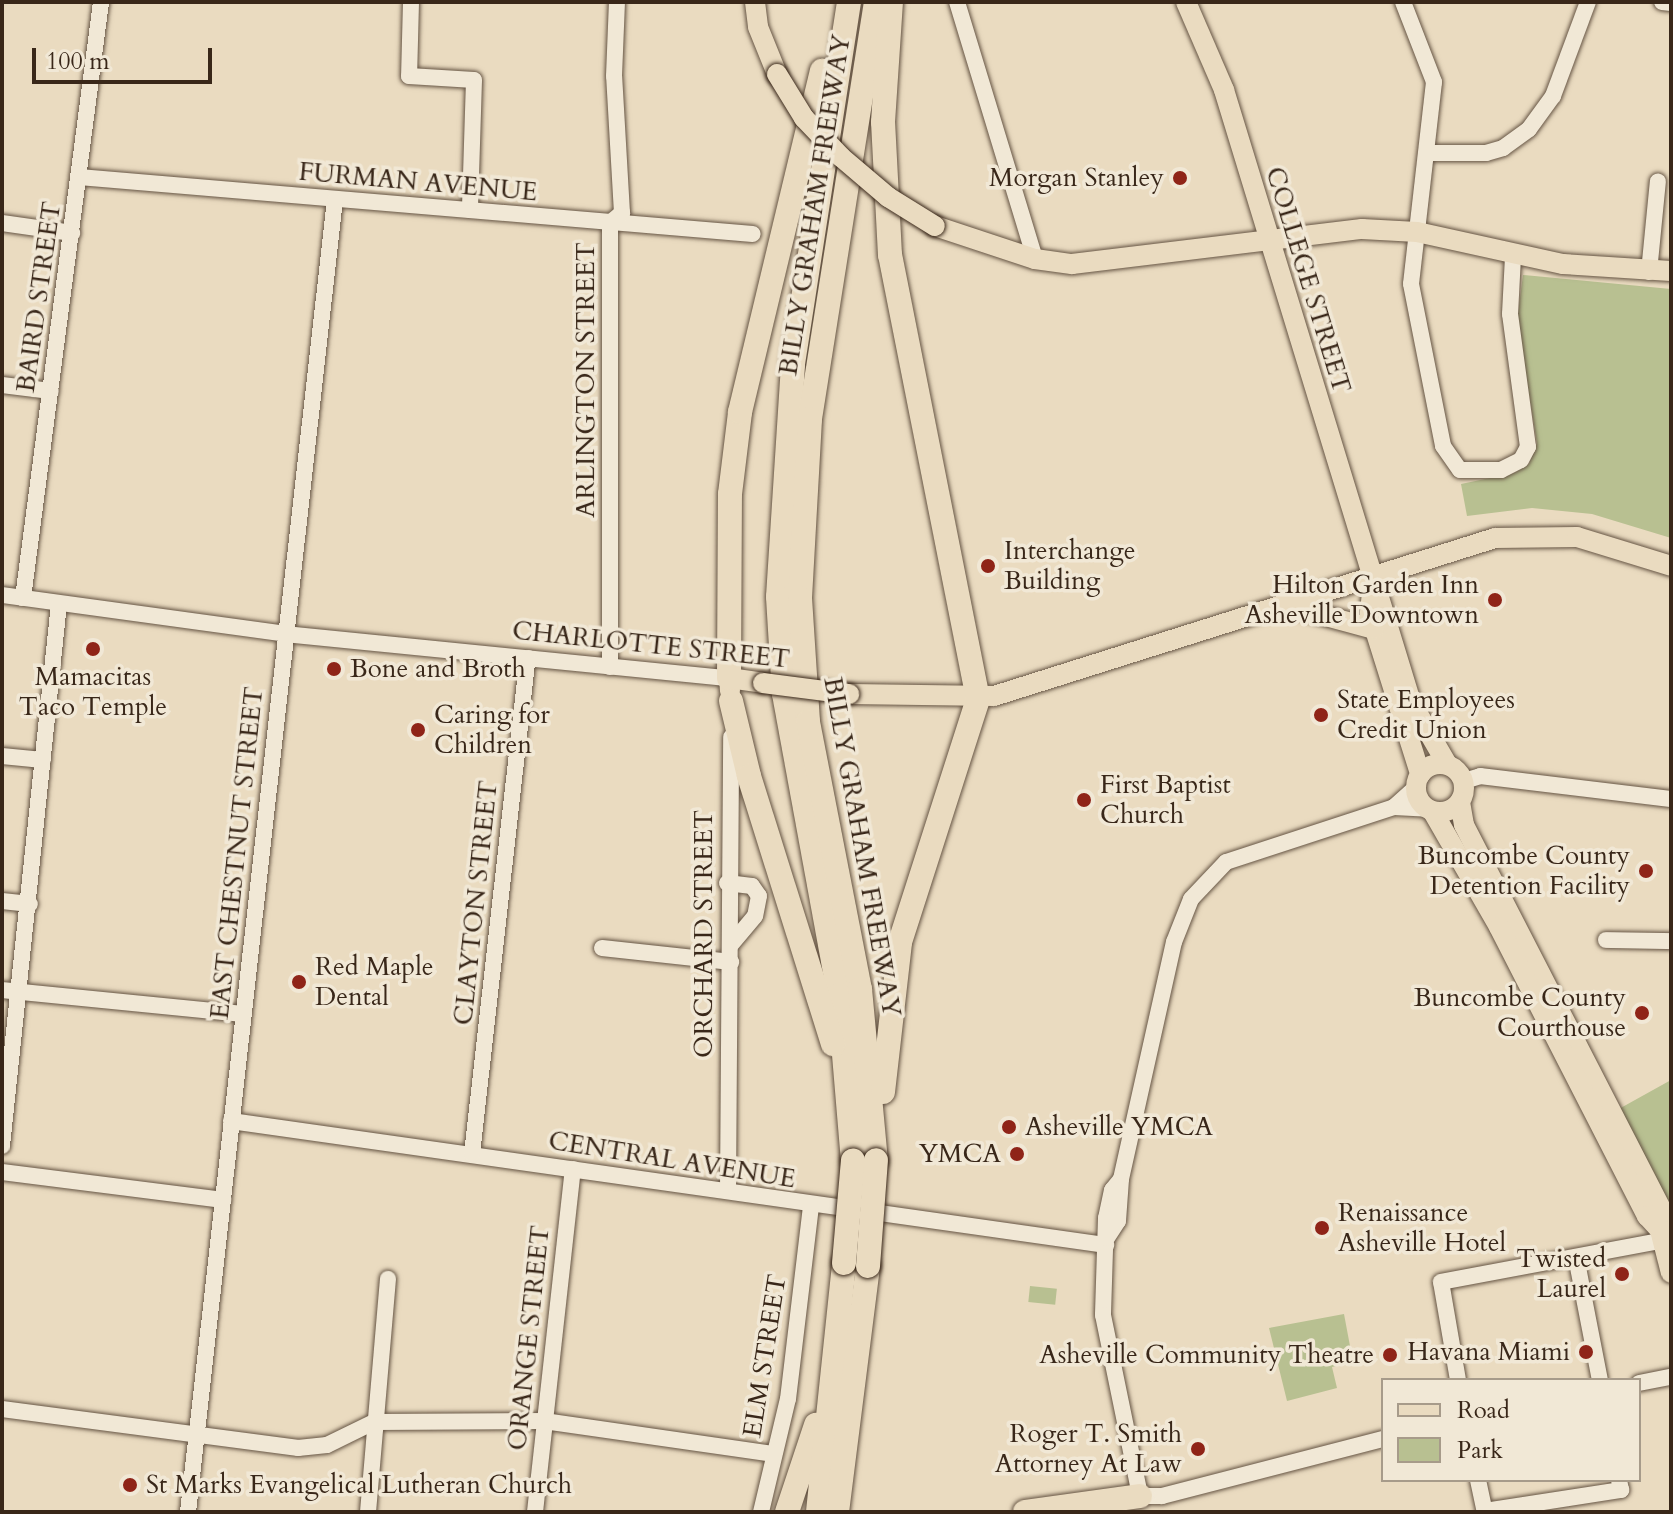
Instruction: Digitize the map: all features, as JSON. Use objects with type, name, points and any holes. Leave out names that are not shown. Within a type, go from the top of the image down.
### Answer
[{"type":"highway","points":[[838,2],[740,412],[730,494],[730,689],[853,1124]]},
{"type":"highway","name":"BILLY GRAHAM FREEWAY","points":[[849,2],[793,365],[778,597],[784,694],[839,995],[853,1124],[869,1153]]},
{"type":"highway","name":"BILLY GRAHAM FREEWAY","points":[[837,1512],[856,1265],[869,1153],[860,989],[808,722],[800,598],[810,419],[876,2]]},
{"type":"highway","points":[[869,1153],[900,942],[978,699],[890,255],[883,169],[891,2]]},
{"type":"highway","name":"BILLY GRAHAM FREEWAY","points":[[818,1512],[829,1388],[856,1265]]},
{"type":"highway","points":[[787,1512],[829,1388]]},
{"type":"highway","points":[[844,1450],[851,1512]]},
{"type":"highway","points":[[1025,1512],[1142,1504]]},
{"type":"main road","points":[[755,2],[758,27],[777,74],[804,118],[841,157],[888,197],[935,226],[1035,259],[1108,263],[1362,229],[1417,232],[1513,256],[1649,272],[1671,271]]},
{"type":"main road","name":"COLLEGE STREET","points":[[1186,2],[1210,50],[1411,702],[1447,764]]},
{"type":"main road","name":"CHARLOTTE STREET","points":[[730,689],[763,683],[849,694],[978,699],[1469,545],[1545,534],[1603,541],[1671,566]]},
{"type":"main road","name":"COLLEGE STREET","points":[[1374,575],[1370,614],[1417,751],[1418,780]]},
{"type":"main road","points":[[1285,605],[1374,629]]},
{"type":"main road","points":[[1505,920],[1431,811],[1418,780],[1429,766],[1447,764],[1464,781],[1460,802],[1464,825],[1505,920],[1601,1108],[1661,1209],[1671,1273]]},
{"type":"main road","points":[[1431,811],[1446,812],[1460,802]]},
{"type":"street","name":"BAIRD STREET","points":[[23,598],[101,2]]},
{"type":"street","points":[[411,2],[409,76],[474,80],[470,210]]},
{"type":"street","name":"ARLINGTON STREET","points":[[610,667],[610,223],[622,213],[614,76],[617,2]]},
{"type":"street","points":[[1403,2],[1434,82],[1411,284],[1443,446],[1460,470],[1478,473],[1521,460],[1529,443],[1510,314],[1513,256]]},
{"type":"street","points":[[1427,153],[1486,153],[1503,148],[1529,129],[1553,96],[1588,2]]},
{"type":"street","points":[[1662,2],[1671,3]]},
{"type":"street","points":[[957,3],[1035,259]]},
{"type":"street","name":"FURMAN AVENUE","points":[[79,177],[753,234]]},
{"type":"street","points":[[1649,272],[1658,181]]},
{"type":"street","name":"EAST CHESTNUT STREET","points":[[188,1512],[335,200]]},
{"type":"street","points":[[2,223],[72,233]]},
{"type":"street","points":[[2,385],[51,391]]},
{"type":"street","name":"CHARLOTTE STREET","points":[[2,595],[285,634],[610,667],[730,689]]},
{"type":"street","points":[[2,1146],[7,1077],[21,992],[59,604]]},
{"type":"street","name":"CLAYTON STREET","points":[[472,1154],[528,658]]},
{"type":"street","name":"ORCHARD STREET","points":[[728,1191],[730,689]]},
{"type":"street","points":[[2,756],[43,760]]},
{"type":"street","points":[[1464,781],[1480,776],[1671,799]]},
{"type":"street","points":[[1394,807],[1418,780]]},
{"type":"street","points":[[1381,1440],[1162,1496],[1142,1504],[1103,1315],[1107,1242],[1118,1221],[1121,1179],[1174,942],[1191,899],[1226,862],[1394,807],[1431,811]]},
{"type":"street","points":[[602,948],[731,954],[755,916],[759,896],[752,886],[727,883]]},
{"type":"street","points":[[2,901],[30,904]]},
{"type":"street","points":[[1606,940],[1671,941]]},
{"type":"street","points":[[2,990],[243,1014]]},
{"type":"street","name":"CENTRAL AVENUE","points":[[231,1121],[728,1191],[811,1206],[1107,1242]]},
{"type":"street","name":"ORANGE STREET","points":[[535,1512],[573,1169]]},
{"type":"street","points":[[2,1172],[223,1200]]},
{"type":"street","name":"ELM STREET","points":[[761,1512],[788,1399],[811,1206]]},
{"type":"street","points":[[1458,1378],[1441,1282],[1665,1237]]},
{"type":"street","points":[[1576,1257],[1600,1378]]},
{"type":"street","points":[[368,1512],[388,1279]]},
{"type":"street","points":[[1641,1383],[1671,1377]]},
{"type":"street","points":[[2,1409],[195,1437],[298,1448],[327,1445],[374,1422],[544,1421],[773,1454]]},
{"type":"street","points":[[1478,1482],[1485,1512],[1621,1490],[1619,1482]]},
{"type":"green space","points":[[1523,275],[1671,289],[1671,538],[1592,514],[1532,508],[1467,516],[1461,484],[1514,473],[1529,464],[1537,443],[1517,321]]},
{"type":"green space","points":[[1671,1080],[1671,1228],[1666,1203],[1617,1110]]},
{"type":"green space","points":[[1030,1286],[1057,1289],[1055,1305],[1028,1302]]},
{"type":"green space","points":[[1344,1314],[1353,1362],[1332,1367],[1337,1388],[1287,1401],[1269,1328]]},
{"type":"place","name":"Morgan Stanley","points":[[1180,178]]},
{"type":"place","name":"Interchange Building","points":[[988,566]]},
{"type":"place","name":"Hilton Garden Inn Asheville Downtown","points":[[1495,600]]},
{"type":"place","name":"Mamacitas Taco Temple","points":[[93,649]]},
{"type":"place","name":"Bone and Broth","points":[[334,669]]},
{"type":"place","name":"State Employees Credit Union","points":[[1321,715]]},
{"type":"place","name":"Caring for Children","points":[[418,730]]},
{"type":"place","name":"First Baptist Church","points":[[1084,800]]},
{"type":"place","name":"Buncombe County Detention Facility","points":[[1646,871]]},
{"type":"place","name":"Red Maple Dental","points":[[299,982]]},
{"type":"place","name":"Buncombe County Courthouse","points":[[1642,1013]]},
{"type":"place","name":"Asheville YMCA","points":[[1009,1127]]},
{"type":"place","name":"YMCA","points":[[1017,1154]]},
{"type":"place","name":"Renaissance Asheville Hotel","points":[[1322,1228]]},
{"type":"place","name":"Twisted Laurel","points":[[1622,1274]]},
{"type":"place","name":"Havana Miami","points":[[1586,1352]]},
{"type":"place","name":"Asheville Community Theatre","points":[[1390,1355]]},
{"type":"place","name":"Roger T. Smith Attorney At Law","points":[[1198,1449]]},
{"type":"place","name":"St Marks Evangelical Lutheran Church","points":[[130,1485]]}]
